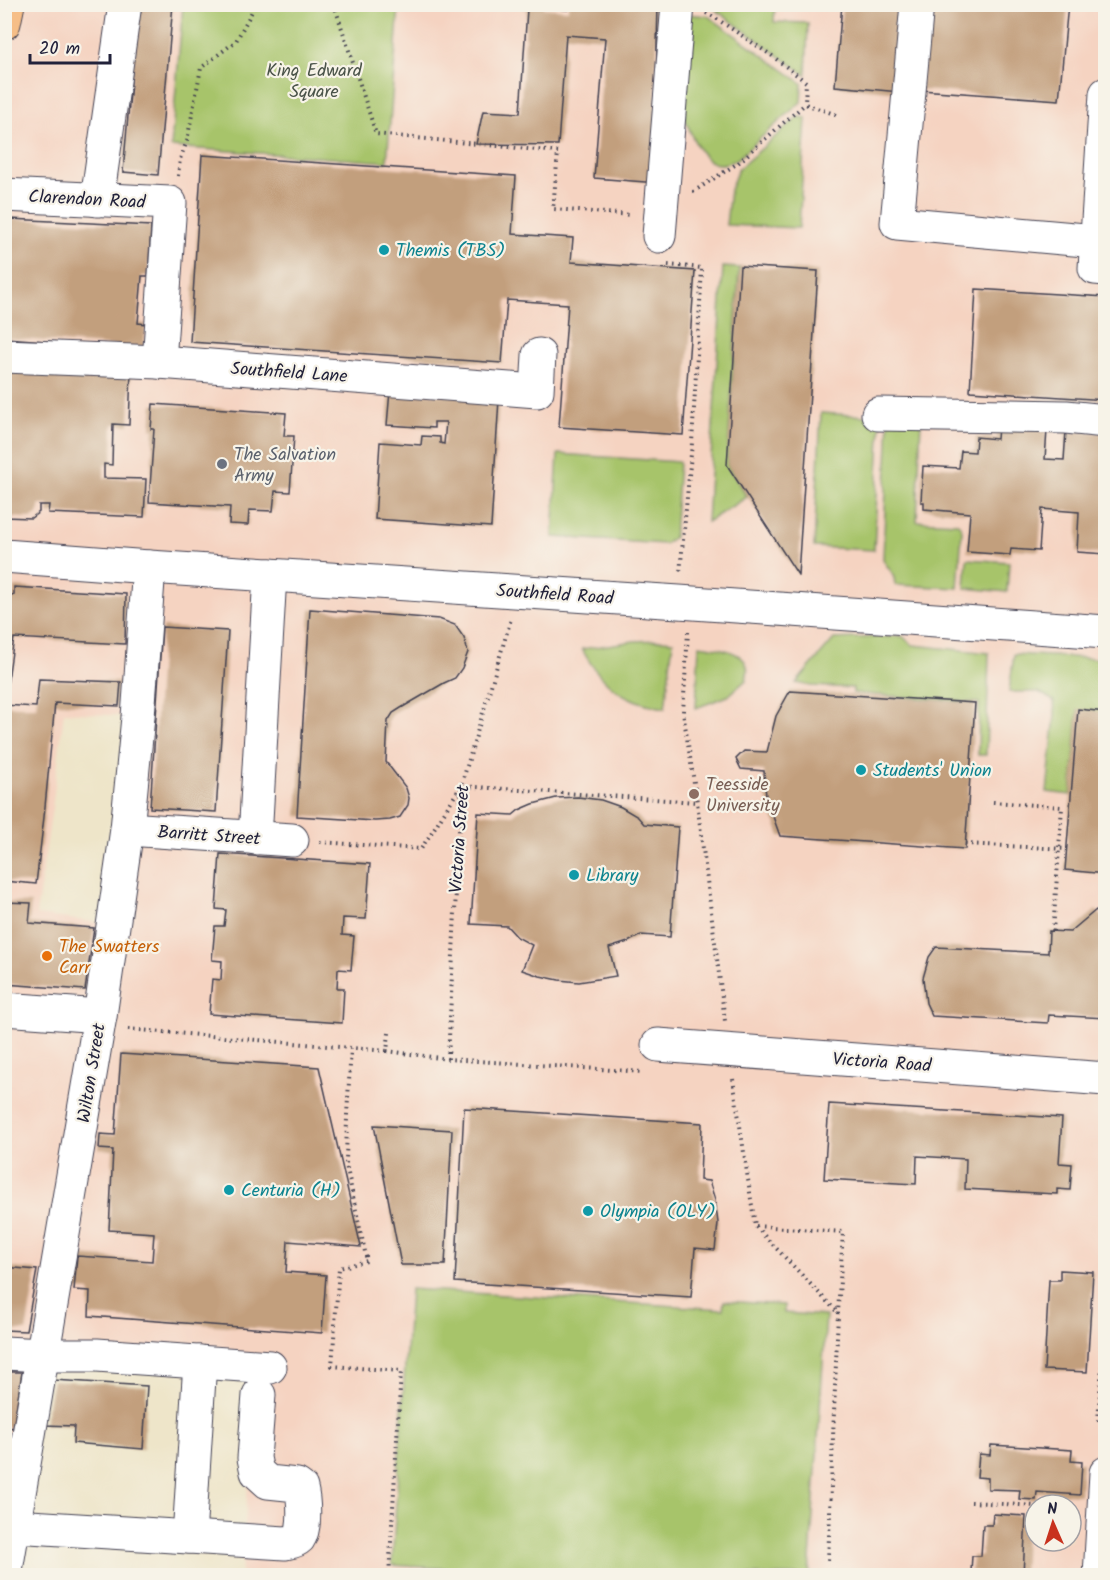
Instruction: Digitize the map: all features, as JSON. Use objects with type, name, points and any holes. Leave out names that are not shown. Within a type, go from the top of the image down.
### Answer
[{"type":"main road","points":[[4,23],[8,4]]},
{"type":"street","points":[[97,200],[125,4]]},
{"type":"street","points":[[917,4],[897,223],[1099,259],[1106,94]]},
{"type":"street","points":[[661,222],[692,8]]},
{"type":"street","name":"Clarendon Road","points":[[4,195],[97,200],[175,209]]},
{"type":"street","points":[[159,362],[175,209]]},
{"type":"street","name":"Southfield Lane","points":[[4,356],[159,362],[537,391],[539,355]]},
{"type":"street","points":[[878,414],[1066,417],[1106,421]]},
{"type":"street","name":"Southfield Road","points":[[4,556],[1106,632]]},
{"type":"street","name":"Wilton Street","points":[[5,1575],[99,1022],[127,829],[149,567]]},
{"type":"street","points":[[255,838],[270,575]]},
{"type":"street","name":"Barritt Street","points":[[127,829],[292,840]]},
{"type":"street","points":[[4,1009],[99,1022]]},
{"type":"street","name":"Victoria Road","points":[[654,1059],[728,1051],[1106,1079]]},
{"type":"street","points":[[4,1353],[97,1355],[200,1362],[265,1381],[254,1458],[256,1472],[268,1482],[297,1485],[303,1494],[303,1525],[300,1537],[285,1544],[14,1526]]},
{"type":"street","points":[[189,1537],[200,1362]]},
{"type":"street","points":[[1100,1575],[1106,1473]]},
{"type":"path","points":[[175,209],[180,159],[187,141],[201,68],[236,41],[256,4]]},
{"type":"path","points":[[334,4],[376,134],[558,152],[553,208],[661,222],[738,163],[805,104],[806,82],[714,16],[692,8]]},
{"type":"path","points":[[805,104],[840,116]]},
{"type":"path","points":[[661,222],[657,264],[702,268],[692,443],[680,576]]},
{"type":"path","name":"Victoria Street","points":[[448,1059],[461,786],[518,592]]},
{"type":"path","points":[[689,625],[683,712],[697,802],[728,1051],[755,1226],[838,1313]]},
{"type":"path","points":[[292,840],[421,849],[461,786],[697,802]]},
{"type":"path","points":[[993,802],[1062,807],[1053,931]]},
{"type":"path","points":[[965,844],[1067,849]]},
{"type":"path","points":[[99,1022],[448,1059],[654,1059]]},
{"type":"path","points":[[387,1051],[389,1033]]},
{"type":"path","points":[[351,1048],[346,1164],[367,1261],[339,1268],[332,1366],[401,1371],[388,1575]]},
{"type":"path","points":[[755,1226],[843,1232],[828,1561]]},
{"type":"path","points":[[1098,1421],[1106,1310]]},
{"type":"path","points":[[971,1502],[1023,1505]]},
{"type":"shaded area","name":"Teesside University","points":[[5,5],[1105,5],[1105,1575],[241,1575],[257,1370],[58,1356],[138,717],[64,712],[36,915],[111,924],[22,1458],[5,1456]]},
{"type":"green space","name":"King Edward Square","points":[[183,5],[399,5],[387,162],[171,147]]},
{"type":"green space","points":[[695,5],[775,5],[774,22],[808,23],[806,75],[710,6]]},
{"type":"green space","points":[[686,14],[708,16],[802,83],[801,102],[736,160],[728,163],[714,163],[702,153],[684,114],[681,88]]},
{"type":"green space","points":[[798,117],[806,118],[799,228],[726,225],[730,190],[738,169]]},
{"type":"green space","points":[[723,267],[739,268],[727,465],[747,497],[707,522]]},
{"type":"green space","points":[[821,413],[881,417],[874,550],[814,547]]},
{"type":"green space","points":[[889,418],[921,419],[917,521],[958,523],[962,530],[958,588],[895,585],[892,573],[883,559]]},
{"type":"green space","points":[[558,454],[679,462],[674,537],[665,544],[553,537]]},
{"type":"green space","points":[[967,559],[1009,562],[1007,592],[965,588]]},
{"type":"green space","points":[[902,636],[913,645],[989,653],[986,755],[978,755],[979,703],[853,693],[853,688],[796,683],[834,639]]},
{"type":"green space","points":[[634,641],[673,641],[665,708],[637,701],[621,693],[607,683],[582,649]]},
{"type":"green space","points":[[699,645],[719,648],[740,656],[747,666],[747,671],[746,680],[728,696],[696,708]]},
{"type":"green space","points":[[1014,654],[1105,659],[1105,712],[1078,710],[1071,795],[1047,792],[1055,715],[1054,701],[1039,692],[1009,692]]},
{"type":"green space","points":[[410,1289],[723,1309],[724,1301],[784,1305],[784,1313],[826,1316],[809,1575],[559,1576],[392,1565]]},
{"type":"building","points":[[138,4],[173,4],[158,175],[123,172]]},
{"type":"building","points":[[520,4],[544,4],[544,8],[568,10],[568,4],[658,4],[656,86],[658,183],[594,178],[605,38],[566,35],[558,145],[476,144],[483,111],[520,113],[527,9],[519,7]]},
{"type":"building","points":[[842,4],[908,4],[900,92],[835,86]]},
{"type":"building","points":[[928,4],[1068,4],[1059,100],[921,90]]},
{"type":"building","name":"Themis (TBS)","points":[[202,155],[516,176],[512,234],[573,238],[571,262],[695,271],[683,435],[559,427],[568,304],[507,300],[502,363],[190,342]]},
{"type":"building","points":[[10,219],[151,226],[148,276],[142,276],[138,323],[146,324],[144,348],[5,338],[5,253]]},
{"type":"building","points":[[740,266],[818,271],[798,575],[727,465]]},
{"type":"building","points":[[976,289],[1106,297],[1106,400],[970,391]]},
{"type":"building","points":[[4,363],[131,371],[129,425],[113,424],[112,465],[104,464],[104,478],[146,479],[144,517],[48,513],[49,505],[39,505],[39,512],[31,518],[4,517]]},
{"type":"building","points":[[390,391],[499,399],[491,527],[375,519],[380,442],[421,445],[422,436],[440,437],[440,443],[444,444],[446,422],[434,422],[434,428],[387,425]]},
{"type":"building","name":"The Salvation Army","points":[[153,404],[286,413],[284,436],[294,436],[290,492],[275,491],[273,511],[249,510],[248,525],[229,524],[230,507],[149,502],[154,429],[151,429]]},
{"type":"building","points":[[998,427],[1047,430],[1045,459],[1064,460],[1066,431],[1106,433],[1106,554],[1077,552],[1079,512],[1042,509],[1039,551],[1011,549],[1010,555],[967,552],[970,513],[924,509],[924,502],[921,502],[923,466],[959,468],[961,451],[975,452],[976,437],[997,439]]},
{"type":"building","points":[[14,587],[126,594],[125,644],[14,638],[6,690],[4,690],[4,594],[14,595]]},
{"type":"building","points":[[310,609],[439,619],[455,625],[464,638],[468,652],[455,678],[393,713],[388,721],[386,762],[406,788],[409,798],[408,805],[400,817],[375,821],[297,816]]},
{"type":"building","points":[[162,627],[228,631],[216,812],[150,808]]},
{"type":"building","points":[[39,679],[121,682],[119,706],[55,703],[36,884],[4,881],[4,705],[36,707]]},
{"type":"building","name":"Students' Union","points":[[790,691],[975,703],[965,849],[780,836],[766,797],[764,771],[741,769],[736,759],[744,751],[767,752],[776,716]]},
{"type":"building","points":[[1078,709],[1106,712],[1106,874],[1065,870]]},
{"type":"building","name":"Library","points":[[578,797],[601,800],[621,807],[638,817],[644,824],[678,827],[670,937],[641,935],[609,948],[616,976],[579,982],[540,976],[522,970],[532,945],[517,937],[507,926],[471,924],[478,813],[513,815],[533,804],[556,798]]},
{"type":"building","points":[[220,854],[370,864],[366,919],[343,918],[342,935],[354,936],[351,970],[338,969],[337,988],[344,988],[342,1023],[209,1014],[212,979],[221,980],[222,961],[212,960],[215,926],[224,926],[226,910],[216,909]]},
{"type":"building","name":"The Swatters Carr","points":[[5,902],[31,903],[29,923],[94,928],[85,990],[5,984]]},
{"type":"building","points":[[1096,910],[1106,920],[1106,1018],[1049,1015],[1048,1023],[932,1016],[926,1003],[923,978],[929,957],[936,947],[1048,953],[1049,931],[1070,932]]},
{"type":"building","name":"Centuria (H)","points":[[121,1054],[319,1067],[361,1247],[288,1241],[286,1272],[326,1275],[322,1333],[89,1316],[90,1291],[74,1290],[77,1256],[152,1261],[154,1233],[109,1230],[113,1150],[99,1149],[100,1134],[115,1135]]},
{"type":"building","points":[[829,1104],[1062,1118],[1059,1163],[1072,1164],[1070,1190],[1057,1189],[1057,1194],[965,1189],[966,1159],[917,1156],[916,1184],[824,1179]]},
{"type":"building","name":"Olympia (OLY)","points":[[464,1108],[702,1123],[700,1180],[709,1181],[715,1200],[718,1223],[715,1250],[695,1248],[691,1297],[455,1282]]},
{"type":"building","points":[[374,1125],[452,1130],[445,1265],[401,1265]]},
{"type":"building","points":[[4,1267],[37,1270],[26,1331],[4,1330]]},
{"type":"building","points":[[1060,1270],[1093,1272],[1087,1372],[1044,1370],[1049,1280],[1060,1280]]},
{"type":"building","points":[[4,1372],[22,1372],[13,1428],[4,1426]]},
{"type":"building","points":[[53,1380],[147,1386],[143,1449],[73,1443],[74,1426],[44,1425]]},
{"type":"building","points":[[991,1445],[1072,1450],[1071,1461],[1082,1462],[1080,1493],[1023,1493],[1023,1499],[1019,1499],[1020,1490],[988,1489],[988,1478],[977,1477],[979,1454],[990,1455]]},
{"type":"building","points":[[993,1514],[1023,1516],[1023,1575],[978,1575],[979,1572],[971,1571],[972,1556],[981,1556],[983,1525],[992,1525]]},
{"type":"place","name":"Themis (TBS)","points":[[384,250]]},
{"type":"place","name":"The Salvation Army","points":[[222,464]]},
{"type":"place","name":"Students' Union","points":[[861,770]]},
{"type":"place","name":"Teesside University","points":[[694,794]]},
{"type":"place","name":"Library","points":[[574,875]]},
{"type":"place","name":"The Swatters Carr","points":[[47,956]]},
{"type":"place","name":"Centuria (H)","points":[[229,1190]]},
{"type":"place","name":"Olympia (OLY)","points":[[588,1211]]}]
